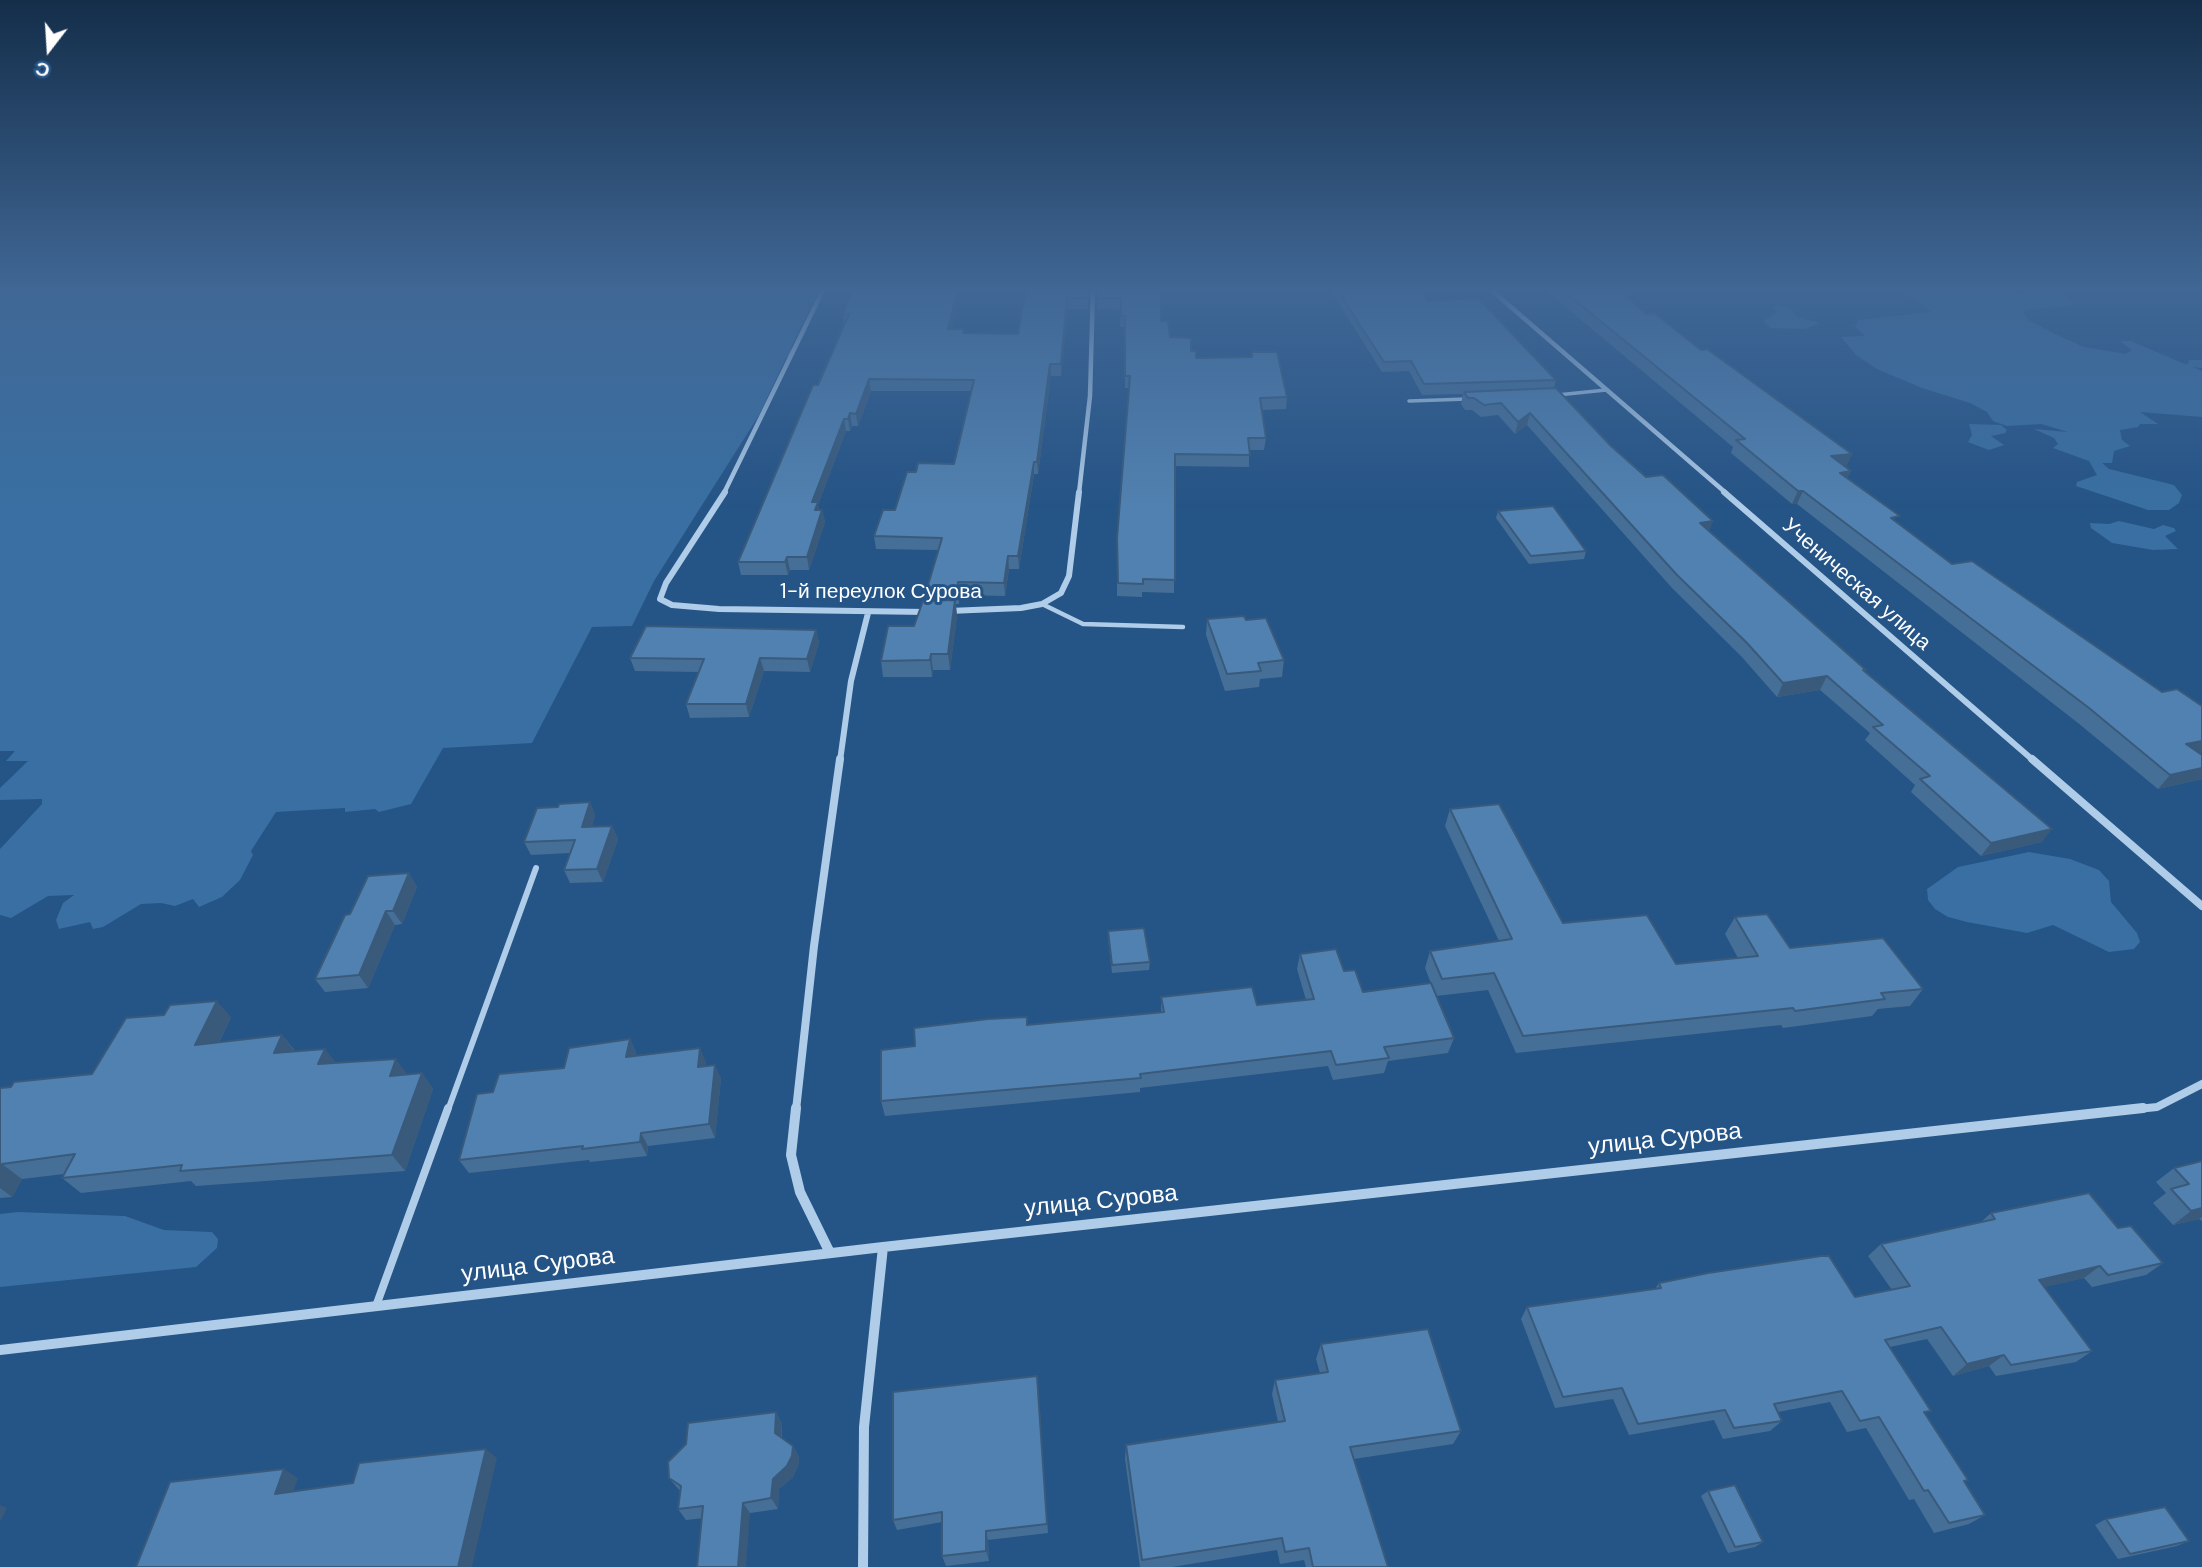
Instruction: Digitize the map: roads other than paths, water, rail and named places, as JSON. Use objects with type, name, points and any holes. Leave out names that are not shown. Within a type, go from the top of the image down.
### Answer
[{"type":"street","name":"1-й переулок Сурова","points":[[789,361],[712,516],[666,583],[660,599],[672,605],[719,609],[931,612]]},
{"type":"street","points":[[1042,604],[1060,593],[1069,576],[1090,396],[1091,361]]},
{"type":"street","name":"Ученическая улица","points":[[1573,361],[2202,906]]},
{"type":"street","name":"1-й переулок Сурова","points":[[943,611],[1021,608],[1042,604]]},
{"type":"street","points":[[830,1253],[800,1192],[791,1155],[814,946],[847,707],[868,613]]},
{"type":"street","name":"улица Сурова","points":[[0,1350],[883,1247],[2157,1107],[2202,1084]]},
{"type":"street","points":[[863,1567],[864,1426],[883,1247]]},
{"type":"lane","points":[[1553,395],[1606,390]]},
{"type":"lane","points":[[1409,401],[1474,399]]},
{"type":"lane","points":[[1042,604],[1083,624],[1183,627]]},
{"type":"lane","points":[[376,1306],[536,868]]}]
